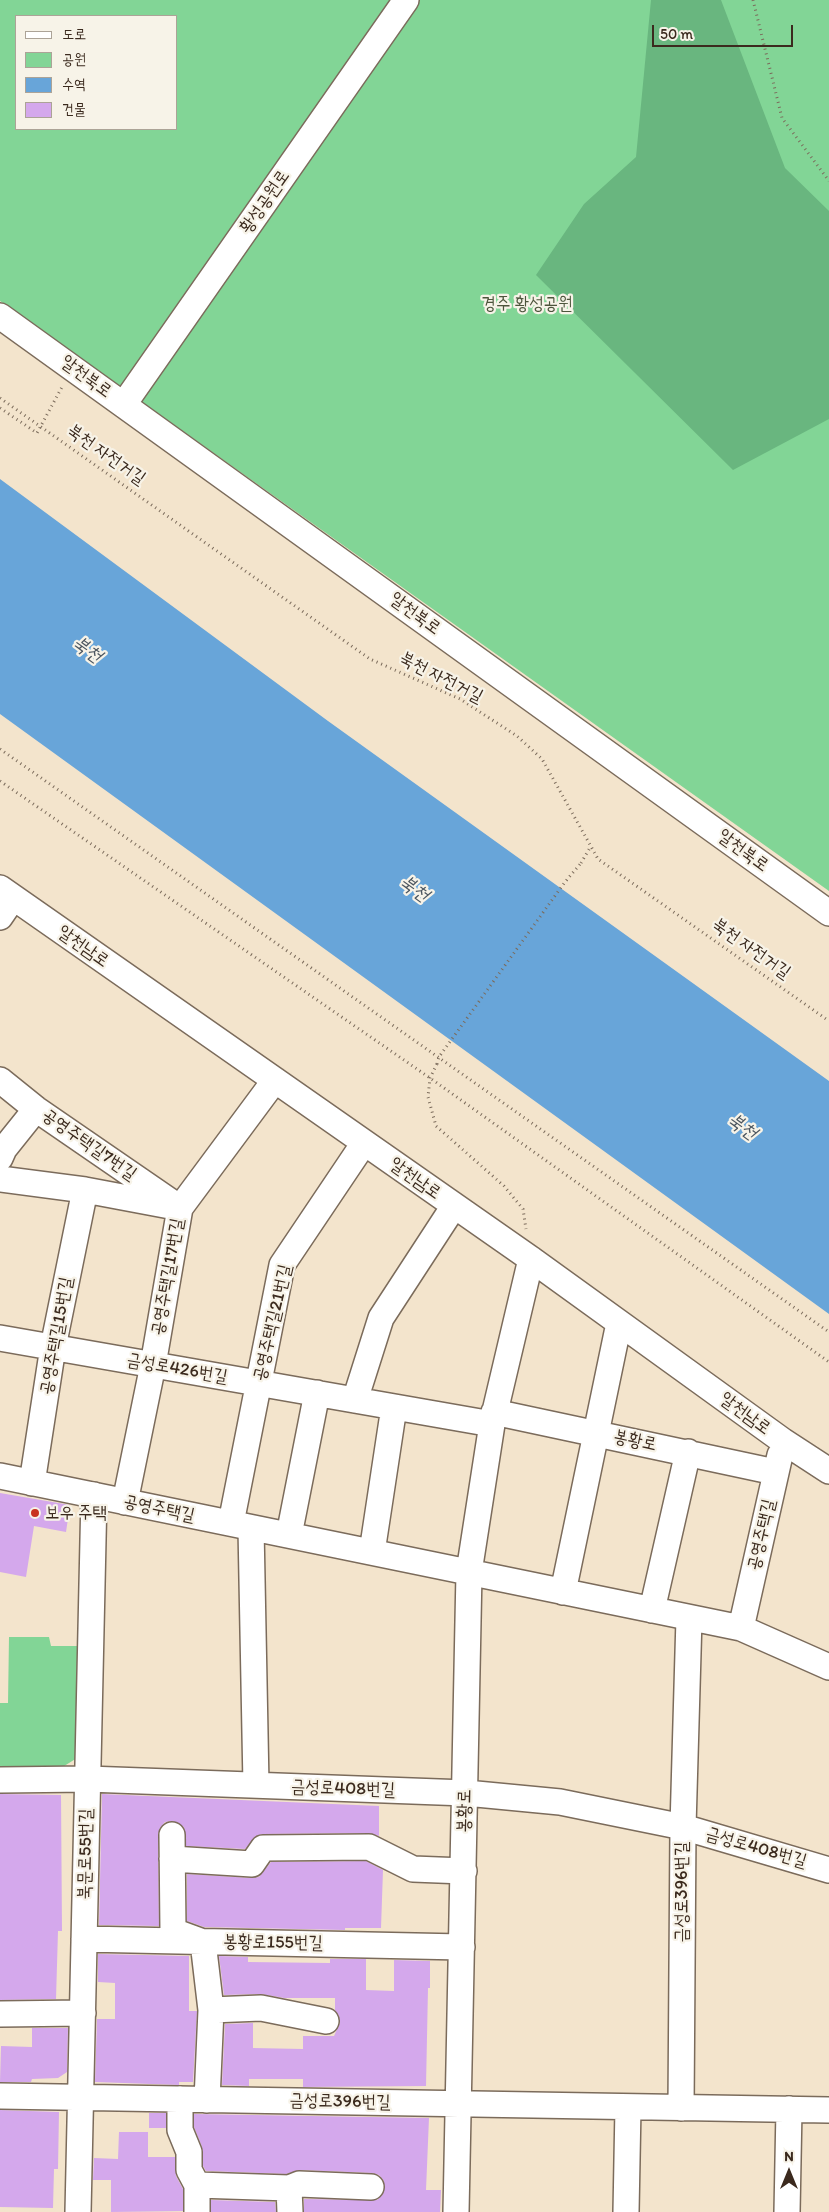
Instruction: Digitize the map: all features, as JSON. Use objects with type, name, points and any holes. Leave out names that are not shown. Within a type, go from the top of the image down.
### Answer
[{"type":"street","name":"황성공원로","points":[[124,404],[406,0]]},
{"type":"street","name":"알천북로","points":[[0,316],[829,912]]},
{"type":"street","name":"알천남로","points":[[4,901],[275,1080],[531,1259],[783,1441],[829,1471]]},
{"type":"street","name":"공영주택길7번길","points":[[0,1080],[36,1109],[180,1208]]},
{"type":"street","name":"공영주택길17번길","points":[[125,1502],[153,1365],[180,1208],[275,1080]]},
{"type":"street","points":[[0,1158],[4,1149],[36,1109]]},
{"type":"street","name":"공영주택길21번길","points":[[256,1785],[241,1525],[260,1383],[282,1265],[364,1143]]},
{"type":"street","points":[[0,1179],[85,1190],[180,1208]]},
{"type":"street","name":"공영주택길15번길","points":[[32,1482],[53,1347],[85,1190]]},
{"type":"street","points":[[355,1400],[381,1318],[454,1206]]},
{"type":"street","name":"봉황로","points":[[456,2212],[469,1572],[493,1418],[531,1259]]},
{"type":"street","points":[[562,1592],[619,1323]]},
{"type":"street","name":"금성로426번길","points":[[0,1338],[394,1407],[493,1418]]},
{"type":"street","points":[[289,1535],[316,1393]]},
{"type":"street","points":[[372,1552],[394,1407]]},
{"type":"street","name":"봉황로","points":[[493,1418],[596,1432],[776,1472]]},
{"type":"street","name":"공영주택길","points":[[741,1628],[783,1441]]},
{"type":"street","points":[[652,1610],[688,1452]]},
{"type":"street","name":"공영주택길","points":[[0,1476],[741,1628],[829,1667]]},
{"type":"street","name":"북문로55번길","points":[[78,2212],[94,1495]]},
{"type":"street","name":"금성로408번길","points":[[683,1826],[690,1618]]},
{"type":"street","name":"금성로408번길","points":[[0,1780],[88,1779],[466,1793],[560,1802],[683,1826],[829,1870]]},
{"type":"street","name":"금성로396번길","points":[[680,2108],[683,1826]]},
{"type":"street","points":[[207,2100],[211,2010],[203,1942],[173,1931],[172,1847],[252,1864],[263,1848],[369,1847],[412,1869],[464,1872]]},
{"type":"street","name":"봉황로155번길","points":[[84,1939],[462,1947]]},
{"type":"street","points":[[211,2010],[261,2008],[326,2021]]},
{"type":"street","points":[[0,2014],[83,2013]]},
{"type":"street","name":"금성로396번길","points":[[0,2096],[829,2110]]},
{"type":"street","points":[[180,2099],[180,2130],[188,2152],[189,2170],[197,2185],[197,2212]]},
{"type":"street","points":[[626,2212],[628,2107]]},
{"type":"street","points":[[787,2212],[788,2109]]},
{"type":"street","points":[[197,2185],[290,2200],[299,2184],[370,2186]]},
{"type":"path","points":[[753,0],[782,118],[829,181]]},
{"type":"path","points":[[0,408],[36,433],[74,369]]},
{"type":"path","name":"북천 자전거길","points":[[0,398],[370,659],[460,699],[517,736],[542,759],[598,859],[829,1021]]},
{"type":"path","points":[[0,749],[829,1332]]},
{"type":"path","points":[[0,781],[430,1078],[829,1362]]},
{"type":"path","points":[[531,1259],[523,1209],[504,1186],[436,1126],[428,1097],[430,1078],[439,1058],[560,890],[581,864],[591,846]]},
{"type":"green space","name":"경주 황성공원","points":[[0,0],[829,0],[829,891],[0,301]]},
{"type":"green space","points":[[651,0],[721,0],[785,168],[829,211],[829,419],[733,470],[536,275],[584,204],[636,157]]},
{"type":"green space","points":[[9,1637],[49,1637],[51,1646],[81,1646],[77,1758],[61,1768],[0,1767],[0,1703],[8,1703]]},
{"type":"water","name":"북천","points":[[0,479],[328,721],[829,1081],[829,1314],[0,714]]},
{"type":"building","points":[[0,1493],[70,1505],[66,1532],[34,1526],[26,1577],[0,1572]]},
{"type":"building","points":[[0,1794],[61,1795],[62,1931],[58,1931],[56,1999],[0,2000]]},
{"type":"building","points":[[102,1794],[379,1806],[379,1836],[369,1833],[263,1834],[256,1836],[245,1849],[186,1846],[184,1827],[172,1821],[165,1822],[160,1828],[158,1835],[159,1926],[99,1925]]},
{"type":"building","points":[[366,1861],[383,1870],[381,1928],[345,1928],[345,1930],[204,1927],[187,1921],[187,1874],[251,1878],[259,1877],[271,1862]]},
{"type":"building","points":[[98,1954],[189,1956],[189,2011],[197,2011],[193,2082],[179,2082],[179,2085],[95,2082],[97,2019],[115,2019],[115,1983],[98,1982]]},
{"type":"building","points":[[219,1956],[248,1957],[248,1962],[330,1963],[330,1959],[366,1959],[366,1990],[394,1991],[394,1960],[430,1961],[426,2086],[303,2087],[303,2079],[249,2079],[249,2086],[222,2085],[225,2024],[253,2023],[253,2048],[303,2049],[303,2036],[334,2036],[340,2023],[339,2016],[335,2010],[335,1998],[284,1998],[261,1994],[224,1995]]},
{"type":"building","points":[[32,2028],[68,2028],[67,2072],[58,2078],[32,2079],[31,2082],[0,2082],[1,2046],[32,2047]]},
{"type":"building","points":[[0,2110],[59,2112],[58,2169],[54,2169],[53,2208],[0,2207]]},
{"type":"building","points":[[149,2113],[166,2113],[166,2128],[149,2128]]},
{"type":"building","points":[[194,2114],[429,2118],[426,2190],[441,2190],[440,2212],[304,2212],[304,2199],[377,2200],[383,2194],[384,2181],[379,2175],[372,2173],[300,2170],[286,2174],[206,2171],[203,2166],[202,2147],[194,2127]]},
{"type":"building","points":[[119,2132],[148,2132],[148,2157],[175,2157],[176,2176],[183,2189],[183,2211],[111,2212],[111,2180],[93,2180],[94,2158],[118,2159]]},
{"type":"building","points":[[211,2200],[275,2202],[276,2212],[211,2212]]},
{"type":"place","name":"보우 주택","points":[[35,1513]]}]
